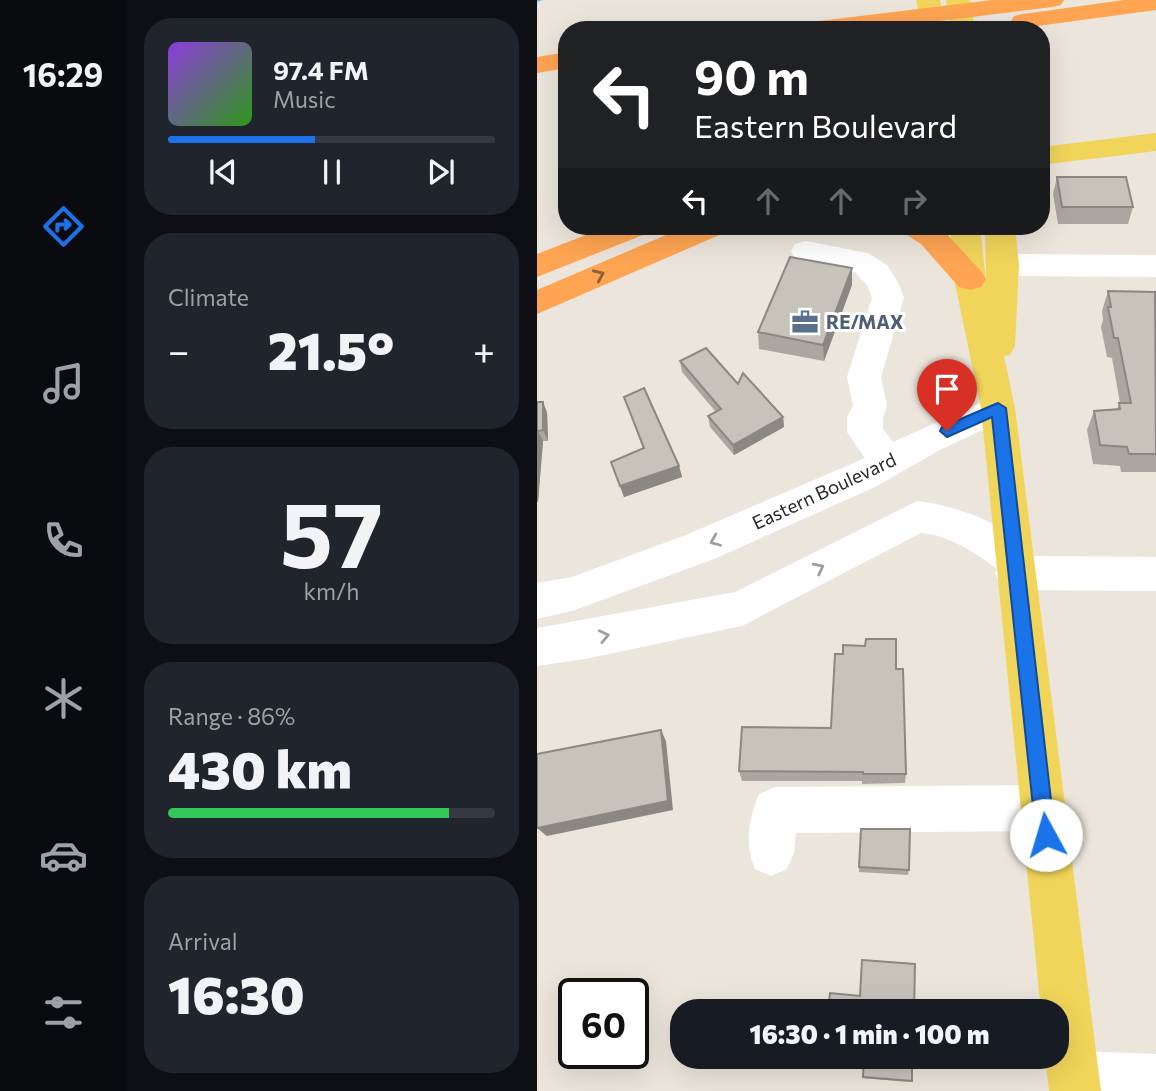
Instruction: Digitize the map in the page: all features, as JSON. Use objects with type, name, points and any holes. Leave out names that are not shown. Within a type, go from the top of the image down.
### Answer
[{"type":"highway","points":[[883,21],[1053,6],[1156,3]]},
{"type":"highway","points":[[996,21],[1053,6]]},
{"type":"highway","points":[[537,56],[558,55]]},
{"type":"highway","points":[[537,65],[558,62]]},
{"type":"highway","points":[[537,88],[558,85]]},
{"type":"highway","points":[[537,266],[614,235]]},
{"type":"highway","points":[[537,303],[692,235]]},
{"type":"highway","points":[[929,235],[970,279]]},
{"type":"main road","points":[[928,0],[932,21]]},
{"type":"main road","points":[[958,0],[960,21]]},
{"type":"main road","points":[[1050,134],[1067,141],[1125,146]]},
{"type":"main road","points":[[1050,155],[1156,142]]},
{"type":"main road","points":[[1050,172],[1156,160]]},
{"type":"main road","points":[[966,235],[970,279],[997,397],[1014,566],[1075,1084]]},
{"type":"main road","points":[[997,397],[1003,265],[1001,235]]},
{"type":"street","points":[[806,251],[861,260],[878,273],[885,286],[888,298],[864,377],[870,406],[865,417],[865,432],[902,455]]},
{"type":"street","points":[[1003,265],[1156,266]]},
{"type":"street","name":"Eastern Boulevard","points":[[537,601],[572,594],[712,542],[902,455],[997,397]]},
{"type":"street","points":[[537,647],[742,608],[917,517],[937,517],[982,537],[1014,566],[1156,574]]},
{"type":"street","points":[[647,566],[663,624]]},
{"type":"street","points":[[771,853],[775,810],[1043,808]]},
{"type":"street","points":[[1075,1084],[1156,1080]]},
{"type":"building","points":[[1057,177],[1126,177],[1133,207],[1062,207]]},
{"type":"building","name":"RE/MAX","points":[[790,257],[852,268],[823,345],[758,332]]},
{"type":"building","points":[[1108,291],[1155,292],[1156,454],[1129,454],[1127,447],[1100,445],[1094,411],[1120,409],[1119,403],[1131,403],[1118,338],[1114,338]]},
{"type":"building","points":[[706,348],[738,384],[743,373],[783,417],[733,445],[708,416],[721,409],[680,361]]},
{"type":"building","points":[[644,388],[679,466],[620,486],[611,462],[644,448],[624,397]]},
{"type":"building","points":[[537,402],[543,402],[543,430],[538,431],[537,445]]},
{"type":"building","points":[[866,639],[896,639],[896,669],[903,669],[906,774],[739,771],[742,727],[831,728],[835,654],[843,654],[843,645],[865,646]]},
{"type":"building","points":[[661,730],[668,801],[537,828],[537,754]]},
{"type":"building","points":[[861,829],[910,829],[909,870],[859,867]]},
{"type":"building","points":[[862,960],[915,964],[914,999],[829,999],[830,993],[860,996]]},
{"type":"building","points":[[863,1069],[912,1069],[912,1081],[863,1077]]},
{"type":"place","name":"RE/MAX","points":[[805,322]]},
{"type":"route","points":[[947,431],[998,408],[1046,835]]}]
